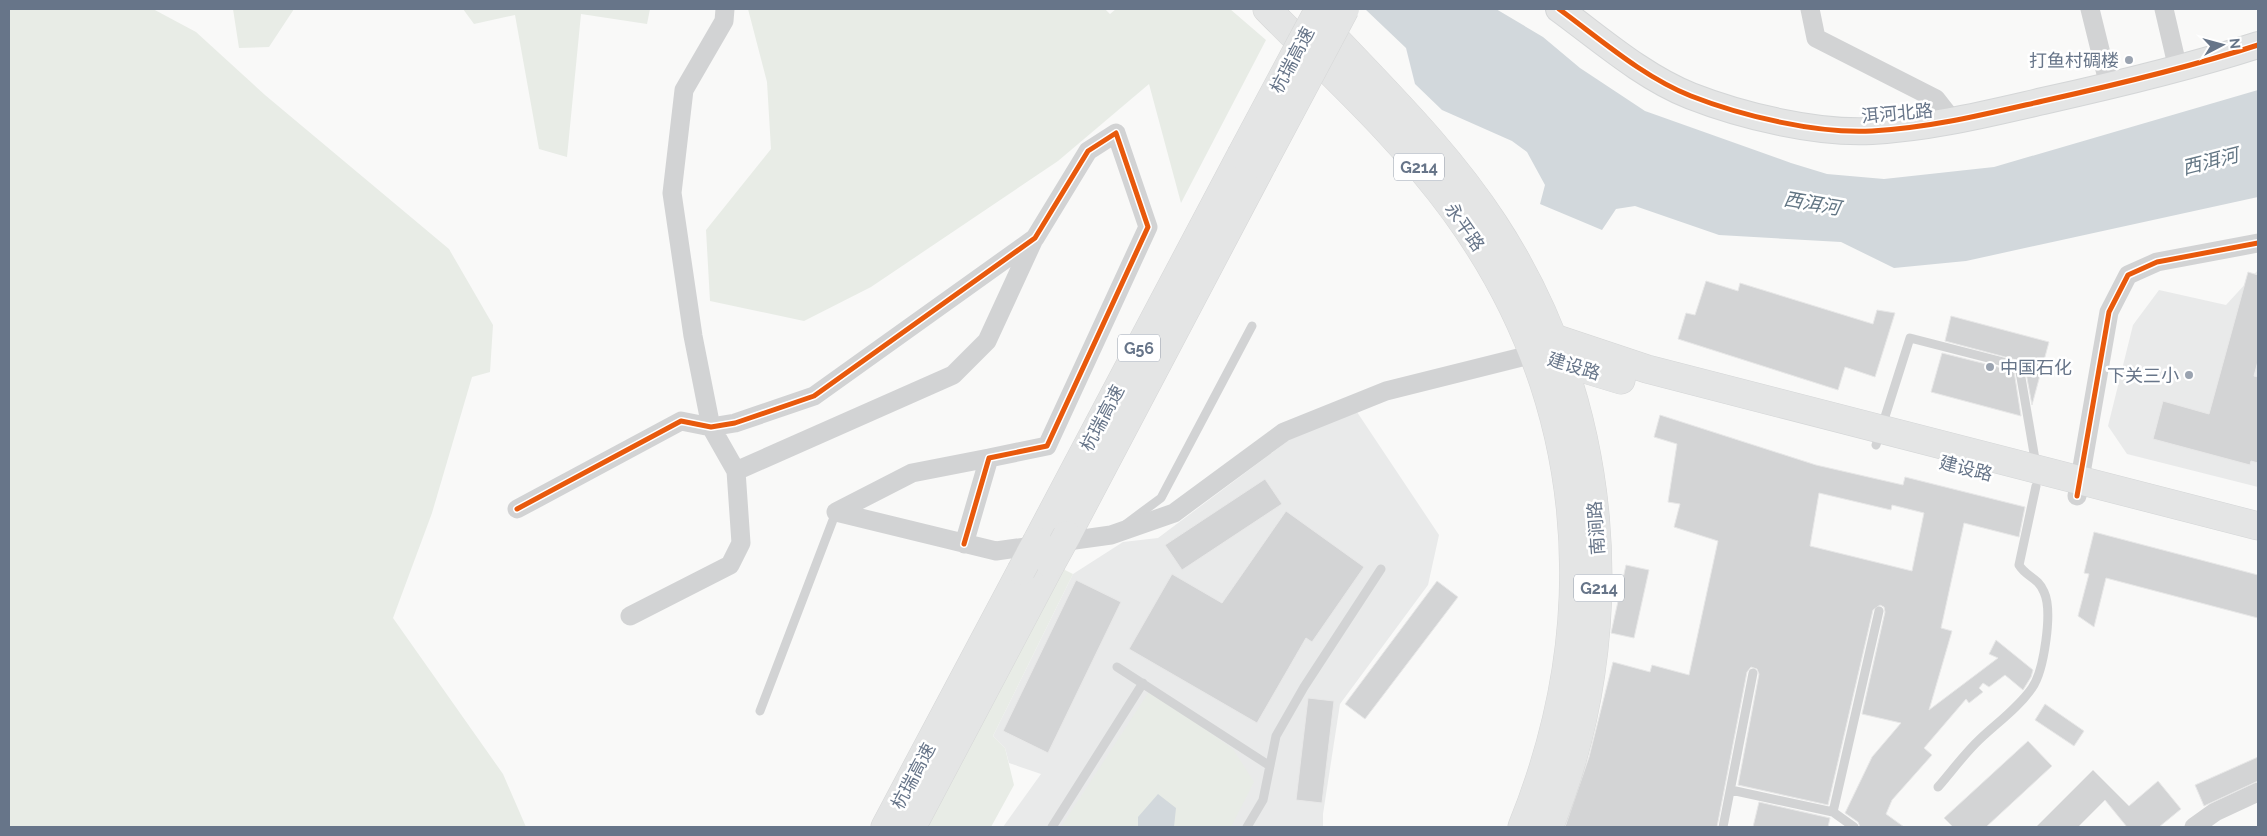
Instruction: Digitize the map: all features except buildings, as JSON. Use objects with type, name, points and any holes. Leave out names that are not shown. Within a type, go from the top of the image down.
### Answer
[{"type":"main road","name":"永平路","points":[[1267,9],[1381,124],[1453,208],[1491,265],[1522,325],[1552,350]]},
{"type":"main road","points":[[1285,9],[1341,45]]},
{"type":"main road","name":"永平路","points":[[1307,9],[1418,127],[1465,183],[1512,252],[1537,299],[1552,350]]},
{"type":"main road","name":"杭瑞高速","points":[[912,827],[1067,535],[1252,160],[1319,9]]},
{"type":"main road","name":"杭瑞高速","points":[[885,827],[1037,541],[1252,160],[1345,9]]},
{"type":"main road","name":"建设路","points":[[1552,350],[1637,385],[1878,438],[2078,489],[2258,542]]},
{"type":"main road","name":"南涧路","points":[[1522,827],[1546,763],[1563,694],[1572,625],[1574,591],[1573,539],[1568,488],[1555,421],[1552,350]]},
{"type":"main road","name":"南涧路","points":[[1549,827],[1570,770],[1588,699],[1597,628],[1599,592],[1597,520],[1593,485],[1579,415],[1552,350]]},
{"type":"main road","name":"建设路","points":[[2078,489],[2258,526]]},
{"type":"street","points":[[630,616],[730,565],[741,543],[736,470],[711,427],[693,336],[672,193],[684,90],[724,21],[725,9]]},
{"type":"street","name":"洱河北路","points":[[1559,9],[1649,74],[1690,96],[1747,114],[1811,128],[1871,131],[1954,122],[2178,69],[2258,45]]},
{"type":"street","points":[[1810,9],[1816,38],[1936,99],[1954,122]]},
{"type":"street","points":[[2090,9],[2109,86]]},
{"type":"street","points":[[2164,9],[2178,69]]},
{"type":"street","points":[[736,470],[953,376],[987,341],[1034,238],[1088,151],[1116,134],[1148,227],[1047,446],[912,473],[836,512]]},
{"type":"street","points":[[517,509],[681,421],[711,427],[735,423],[814,396],[1034,238]]},
{"type":"street","points":[[2078,489],[2110,312],[2128,275],[2157,262],[2258,243]]},
{"type":"street","points":[[836,512],[996,551],[1111,535],[1174,513],[1284,432],[1386,391],[1552,350]]},
{"type":"street","points":[[964,544],[989,458]]},
{"type":"street","points":[[2194,827],[2215,812],[2258,792]]},
{"type":"lane","points":[[1111,535],[1161,498],[1252,326]]},
{"type":"lane","points":[[1878,438],[1910,338],[2019,366],[2036,478],[2018,565],[2022,571],[2036,578],[2044,592],[2047,604],[2047,632],[2034,687],[2018,706],[1979,740],[1938,787]]},
{"type":"lane","points":[[760,711],[836,512]]},
{"type":"lane","points":[[1247,827],[1263,800],[1276,736],[1304,687],[1380,569]]},
{"type":"lane","points":[[1833,812],[1879,611]]},
{"type":"lane","points":[[1117,667],[1270,766]]},
{"type":"lane","points":[[1723,827],[1753,674]]},
{"type":"lane","points":[[1052,827],[1143,683]]},
{"type":"lane","points":[[1731,790],[1833,812],[1854,827]]},
{"type":"shaded area","points":[[9,9],[153,9],[196,32],[265,95],[449,249],[493,325],[490,372],[472,377],[432,513],[393,618],[503,774],[526,827],[9,827]]},
{"type":"shaded area","points":[[233,9],[294,9],[269,47],[239,48]]},
{"type":"shaded area","points":[[463,9],[650,9],[647,24],[581,14],[567,157],[539,149],[515,15],[474,24]]},
{"type":"shaded area","points":[[748,9],[1105,9],[1110,14],[1116,9],[1230,9],[1266,40],[1181,203],[1149,84],[1058,161],[871,287],[804,321],[710,301],[706,230],[771,149],[767,82]]},
{"type":"shaded area","name":"下关三小","points":[[2258,270],[2258,487],[2127,454],[2108,426],[2133,325],[2159,290],[2226,305]]},
{"type":"shaded area","points":[[1357,412],[1439,535],[1428,585],[1340,704],[1323,814],[1323,827],[1003,827],[1041,774],[1009,763],[1005,748],[993,736],[1073,574],[1123,542],[1158,538],[1305,428]]},
{"type":"shaded area","points":[[1061,568],[1073,574],[993,736],[1005,748],[1014,785],[991,827],[919,827]]},
{"type":"shaded area","points":[[1150,690],[1233,749],[1254,782],[1231,827],[1061,827]]},
{"type":"water","name":"西洱河","points":[[1365,9],[1496,9],[1543,37],[1580,68],[1645,111],[1827,174],[1884,179],[1994,167],[2258,90],[2258,197],[1966,261],[1894,268],[1841,242],[1719,235],[1635,206],[1616,209],[1602,230],[1540,204],[1545,185],[1527,152],[1512,141],[1442,110],[1415,84],[1406,48]]},
{"type":"water","points":[[1158,794],[1176,808],[1174,827],[1138,827],[1138,817]]},
{"type":"cycle path","points":[[1559,9],[1639,68],[1673,88],[1711,103],[1756,117],[1828,130],[1872,131],[1937,124],[2151,76],[2258,45]]},
{"type":"cycle path","points":[[517,509],[681,421],[711,427],[735,423],[814,396],[1035,238],[1088,151],[1116,133],[1148,227],[1047,446],[989,458],[964,544]]},
{"type":"cycle path","points":[[2077,496],[2109,312],[2128,275],[2157,262],[2258,243]]},
{"type":"place","name":"打鱼村碉楼","points":[[2129,60]]},
{"type":"place","name":"中国石化","points":[[1990,367]]},
{"type":"place","name":"下关三小","points":[[2189,375]]}]
